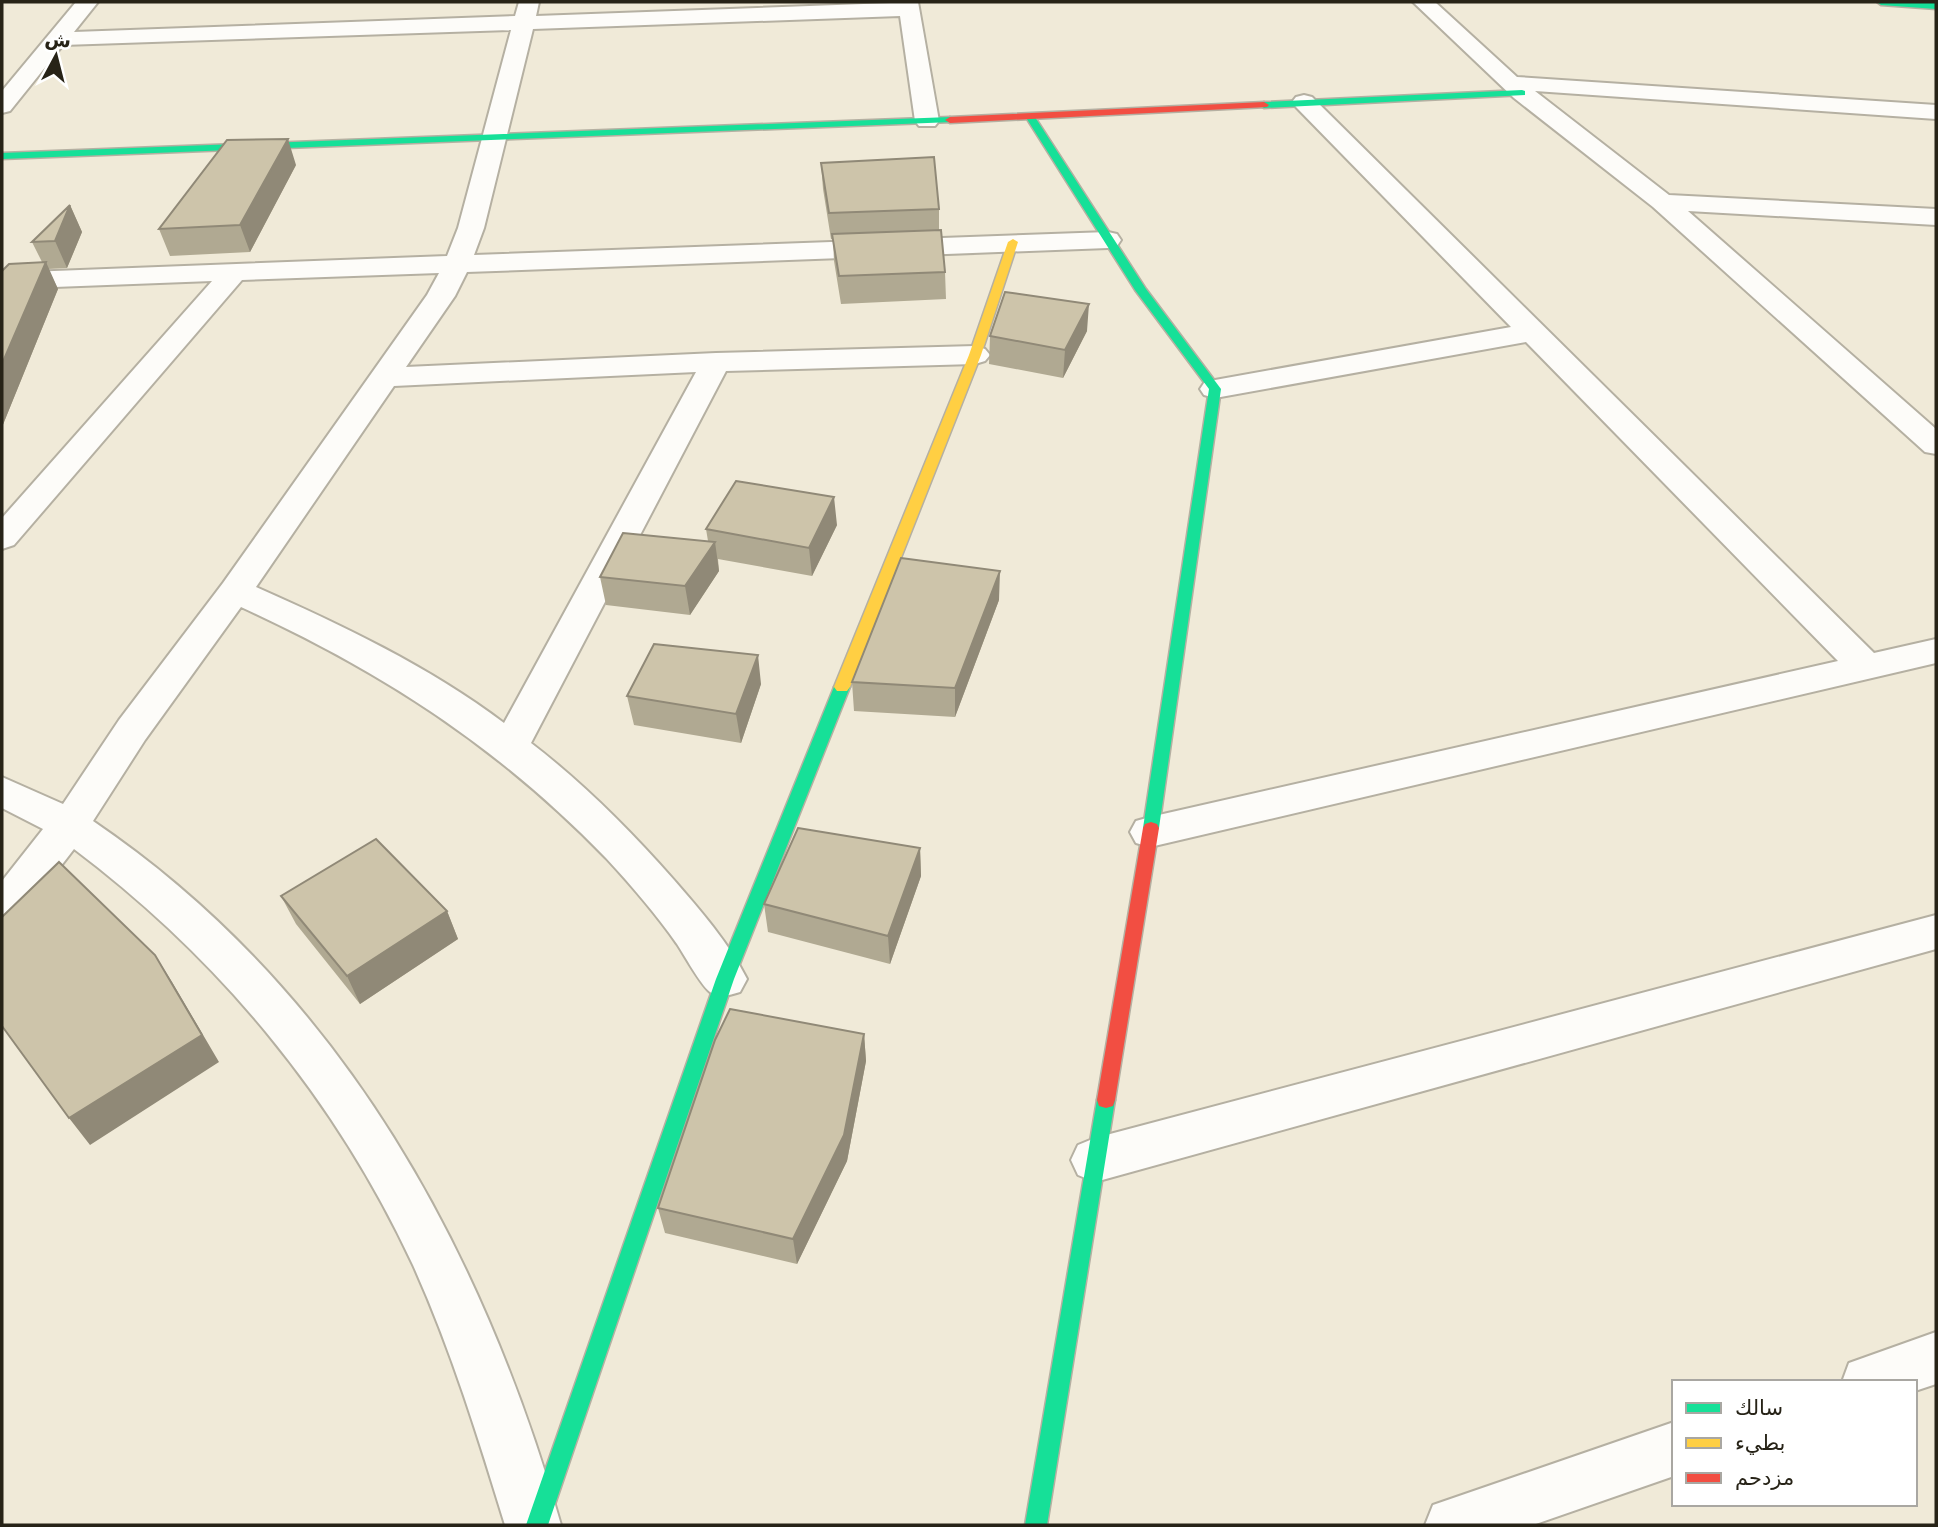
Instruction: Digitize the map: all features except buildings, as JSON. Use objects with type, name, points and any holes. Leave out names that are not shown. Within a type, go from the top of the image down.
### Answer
[{"type":"street","points":[[2,106],[87,2]]},
{"type":"street","points":[[1423,2],[1517,88],[1662,202],[1936,445]]},
{"type":"street","points":[[1881,2],[1936,6]]},
{"type":"street","points":[[59,39],[526,12],[908,6],[927,121]]},
{"type":"street","points":[[2,911],[69,825],[132,730],[235,591],[441,296],[471,228],[492,137],[526,12]]},
{"type":"street","points":[[2,156],[927,121],[1517,88],[1936,112]]},
{"type":"street","points":[[1304,102],[1866,667]]},
{"type":"street","points":[[1030,116],[1108,240],[1192,362],[1215,389],[1150,832],[1036,1525]]},
{"type":"street","points":[[1662,202],[1935,218]]},
{"type":"street","points":[[2,301],[12,280],[1108,240]]},
{"type":"street","points":[[535,1525],[725,979],[975,355],[1013,243]]},
{"type":"street","points":[[2,538],[234,272]]},
{"type":"street","points":[[1215,389],[1531,332]]},
{"type":"street","points":[[385,377],[716,362],[975,355]]},
{"type":"street","points":[[510,747],[716,362]]},
{"type":"street","points":[[235,591],[307,621],[377,657],[445,698],[510,747],[567,794],[622,849],[675,909],[725,979]]},
{"type":"street","points":[[1150,832],[1936,651]]},
{"type":"street","points":[[2,791],[69,825],[189,920],[250,979],[307,1046],[361,1125],[413,1212],[460,1315],[504,1431],[535,1525]]},
{"type":"street","points":[[1095,1160],[1936,932]]},
{"type":"street","points":[[1874,1380],[1936,1358]]},
{"type":"street","points":[[1472,1522],[1672,1450]]},
{"type":"traffic: fast","points":[[1881,2],[1936,6]]},
{"type":"traffic: fast","points":[[1264,105],[1522,93]]},
{"type":"traffic: fast","points":[[1030,116],[1141,290],[1215,389],[1151,828]]},
{"type":"traffic: fast","points":[[2,156],[950,120]]},
{"type":"traffic: fast","points":[[537,1525],[725,979],[842,687]]},
{"type":"traffic: fast","points":[[1036,1525],[1106,1100]]},
{"type":"traffic: slow","points":[[842,687],[975,355],[1013,242]]},
{"type":"traffic: jam","points":[[950,120],[1264,105]]},
{"type":"traffic: jam","points":[[1106,1100],[1151,828]]}]
